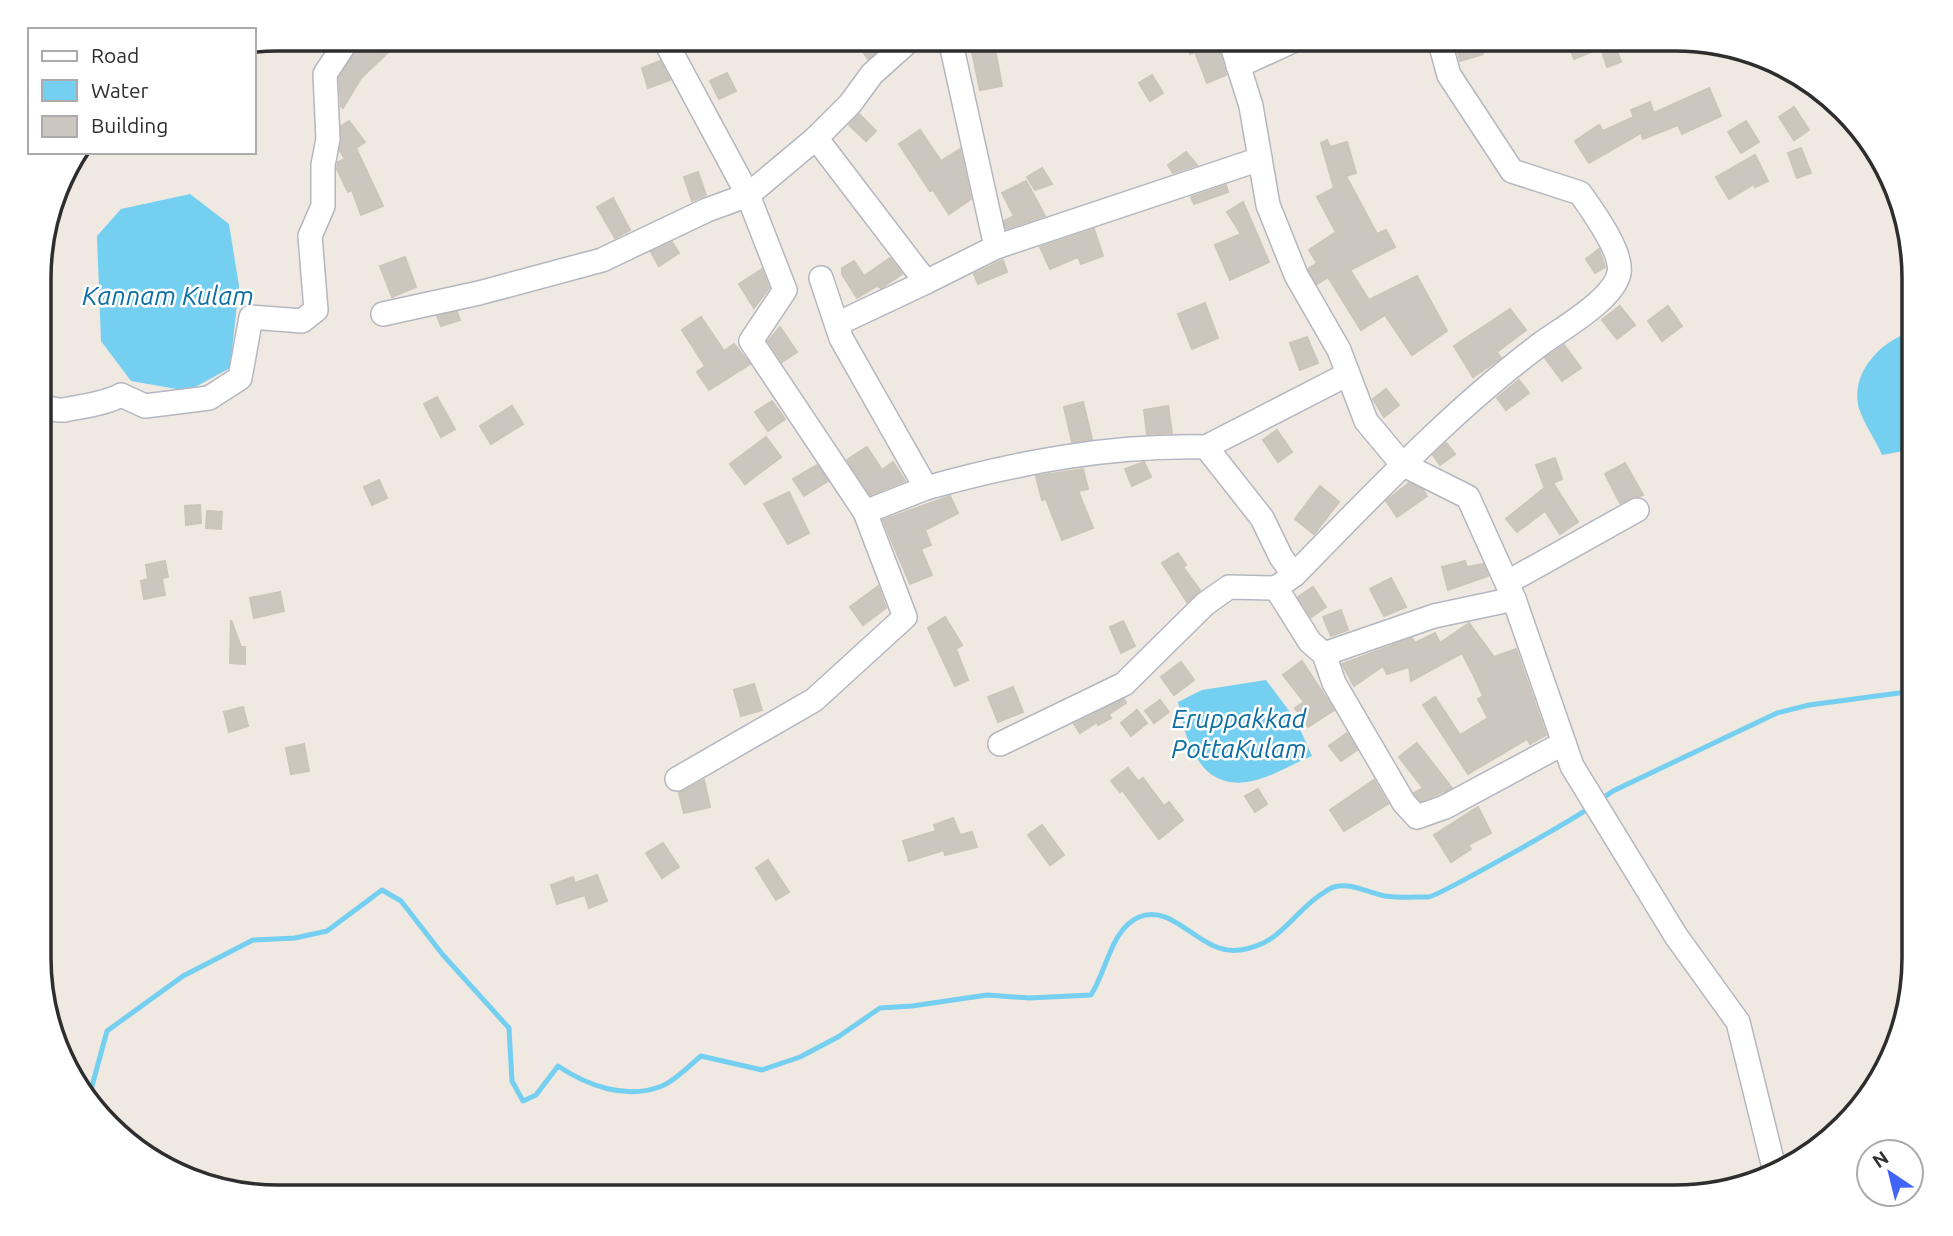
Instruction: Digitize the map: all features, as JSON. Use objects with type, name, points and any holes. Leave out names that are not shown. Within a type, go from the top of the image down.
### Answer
[{"type":"street","points":[[51,408],[64,410],[111,401],[121,395],[145,406],[209,398],[240,378],[251,317],[302,321],[316,310],[310,236],[323,206],[323,165],[328,139],[325,74],[340,51]]},
{"type":"street","points":[[671,51],[748,195],[785,290],[751,341],[864,512],[905,617],[814,700],[677,779]]},
{"type":"street","points":[[383,314],[479,293],[602,260],[707,210],[748,195],[816,138],[850,104],[872,74],[897,51]]},
{"type":"street","points":[[953,51],[996,247]]},
{"type":"street","points":[[1234,51],[1251,106],[1268,205],[1296,275],[1339,350],[1366,421],[1402,464],[1468,497],[1511,591],[1572,766],[1675,936],[1738,1022],[1772,1163]]},
{"type":"street","points":[[1238,66],[1270,51]]},
{"type":"street","points":[[1000,744],[1124,684],[1205,604],[1229,587],[1285,582],[1402,464],[1498,376],[1602,300],[1619,276],[1620,264],[1580,193],[1512,171],[1448,75],[1442,51]]},
{"type":"street","points":[[816,138],[926,282]]},
{"type":"street","points":[[837,324],[996,247],[1260,159]]},
{"type":"street","points":[[821,278],[841,338],[926,488]]},
{"type":"street","points":[[864,512],[926,488],[1005,466],[1085,452],[1160,446],[1206,447],[1348,374]]},
{"type":"street","points":[[1206,447],[1262,518],[1281,557],[1285,582],[1310,642],[1324,654],[1334,683],[1404,803],[1417,817],[1445,807],[1563,743]]},
{"type":"street","points":[[1324,654],[1511,591],[1637,510]]},
{"type":"water","name":"Kannam Kulam","points":[[190,194],[229,224],[239,286],[230,368],[188,391],[131,381],[101,341],[97,236],[121,209]]},
{"type":"water","points":[[1901,336],[1902,451],[1882,455],[1860,411],[1857,398],[1859,385],[1870,361],[1890,342]]},
{"type":"water","name":"Eruppakkad PottaKulam","points":[[1266,680],[1296,720],[1312,756],[1256,780],[1230,782],[1217,778],[1205,769],[1190,745],[1178,702],[1202,690]]},
{"type":"building","points":[[355,51],[389,51],[361,78],[343,108],[339,78]]},
{"type":"building","points":[[862,51],[877,51],[868,59]]},
{"type":"building","points":[[972,51],[995,51],[1002,86],[980,90]]},
{"type":"building","points":[[1189,51],[1220,51],[1226,75],[1207,83],[1195,52],[1190,54]]},
{"type":"building","points":[[1458,51],[1482,51],[1483,54],[1460,61]]},
{"type":"building","points":[[1571,51],[1594,51],[1574,59]]},
{"type":"building","points":[[1602,51],[1617,51],[1621,62],[1607,67]]},
{"type":"building","points":[[660,61],[670,80],[648,88],[642,68]]},
{"type":"building","points":[[727,73],[736,91],[719,99],[710,81]]},
{"type":"building","points":[[1152,75],[1163,93],[1150,101],[1139,83]]},
{"type":"building","points":[[1709,88],[1721,116],[1682,134],[1678,125],[1643,139],[1641,133],[1589,163],[1575,141],[1599,125],[1603,131],[1634,117],[1631,110],[1650,102],[1654,113]]},
{"type":"building","points":[[1794,107],[1809,130],[1794,140],[1779,117]]},
{"type":"building","points":[[859,114],[876,131],[866,141],[849,125]]},
{"type":"building","points":[[349,121],[365,142],[356,148],[383,206],[361,215],[352,190],[348,192],[337,169],[338,162],[345,159],[340,151],[341,126]]},
{"type":"building","points":[[1746,121],[1759,142],[1741,153],[1728,132]]},
{"type":"building","points":[[920,130],[941,161],[960,149],[971,199],[949,214],[899,144]]},
{"type":"building","points":[[1327,140],[1330,147],[1347,142],[1356,173],[1346,176],[1377,234],[1386,230],[1395,247],[1350,270],[1369,300],[1417,276],[1447,331],[1412,355],[1385,315],[1361,330],[1328,277],[1317,284],[1308,269],[1317,263],[1309,250],[1336,232],[1317,197],[1334,188],[1321,143]]},
{"type":"building","points":[[1801,148],[1811,173],[1797,178],[1788,153]]},
{"type":"building","points":[[1186,152],[1197,165],[1173,173],[1168,165]]},
{"type":"building","points":[[1755,155],[1768,181],[1755,187],[1754,184],[1729,199],[1716,177]]},
{"type":"building","points":[[1042,168],[1052,184],[1035,190],[1027,177]]},
{"type":"building","points":[[698,172],[706,195],[692,201],[684,177]]},
{"type":"building","points":[[1026,181],[1045,216],[1006,229],[1004,221],[1014,216],[1002,193]]},
{"type":"building","points":[[1226,185],[1228,192],[1194,204],[1191,197]]},
{"type":"building","points":[[613,198],[630,230],[615,238],[597,207]]},
{"type":"building","points":[[1243,202],[1269,262],[1230,280],[1215,245],[1241,234],[1227,212]]},
{"type":"building","points":[[1094,229],[1103,256],[1081,264],[1078,257],[1050,269],[1040,247]]},
{"type":"building","points":[[672,242],[679,253],[659,266],[651,252]]},
{"type":"building","points":[[1599,249],[1605,267],[1595,273],[1586,259]]},
{"type":"building","points":[[405,257],[416,287],[392,297],[380,266]]},
{"type":"building","points":[[890,258],[902,274],[881,288],[877,286],[857,298],[842,274],[842,268],[854,261],[864,276]]},
{"type":"building","points":[[1003,260],[1007,272],[978,284],[974,274]]},
{"type":"building","points":[[762,269],[769,288],[754,308],[739,284]]},
{"type":"building","points":[[1205,303],[1218,338],[1192,349],[1178,314]]},
{"type":"building","points":[[1620,306],[1635,325],[1617,339],[1602,320]]},
{"type":"building","points":[[1668,306],[1682,326],[1662,341],[1648,321]]},
{"type":"building","points":[[1510,309],[1526,330],[1497,352],[1501,358],[1473,377],[1454,346]]},
{"type":"building","points":[[457,312],[460,320],[441,326],[437,316]]},
{"type":"building","points":[[701,317],[724,351],[734,344],[750,364],[709,390],[697,372],[705,366],[682,330]]},
{"type":"building","points":[[780,327],[797,352],[782,362],[768,341]]},
{"type":"building","points":[[1307,337],[1318,363],[1300,370],[1290,343]]},
{"type":"building","points":[[1564,345],[1581,368],[1562,381],[1545,358]]},
{"type":"building","points":[[1519,380],[1529,393],[1506,410],[1497,398]]},
{"type":"building","points":[[1386,389],[1399,405],[1384,417],[1373,399]]},
{"type":"building","points":[[437,397],[455,429],[441,437],[424,404]]},
{"type":"building","points":[[772,401],[785,419],[768,431],[755,412]]},
{"type":"building","points":[[1083,402],[1092,439],[1072,442],[1064,407]]},
{"type":"building","points":[[512,406],[523,424],[491,444],[480,426]]},
{"type":"building","points":[[1168,406],[1172,433],[1147,434],[1144,410]]},
{"type":"building","points":[[1277,430],[1292,452],[1278,462],[1263,440]]},
{"type":"building","points":[[766,437],[781,457],[745,484],[730,464]]},
{"type":"building","points":[[1446,443],[1455,454],[1440,465],[1433,455]]},
{"type":"building","points":[[867,447],[882,470],[893,462],[905,481],[870,495],[847,460]]},
{"type":"building","points":[[1555,458],[1562,479],[1553,483],[1578,522],[1560,534],[1545,511],[1517,532],[1506,519],[1548,485],[1544,486],[1536,465]]},
{"type":"building","points":[[1144,462],[1151,477],[1132,486],[1125,469]]},
{"type":"building","points":[[1625,463],[1643,495],[1620,503],[1605,474]]},
{"type":"building","points":[[817,465],[828,481],[804,496],[793,479]]},
{"type":"building","points":[[1083,469],[1088,489],[1078,491],[1093,528],[1062,540],[1046,499],[1042,500],[1036,476]]},
{"type":"building","points":[[379,480],[387,498],[372,505],[364,487]]},
{"type":"building","points":[[1409,483],[1423,490],[1427,496],[1397,517],[1386,501]]},
{"type":"building","points":[[1320,486],[1339,502],[1314,534],[1295,519]]},
{"type":"building","points":[[789,492],[809,533],[788,544],[764,504]]},
{"type":"building","points":[[950,496],[958,513],[925,530],[931,545],[921,549],[932,575],[910,584],[883,520]]},
{"type":"building","points":[[200,505],[201,523],[186,525],[185,506]]},
{"type":"building","points":[[207,511],[222,512],[221,529],[206,528]]},
{"type":"building","points":[[1178,553],[1186,565],[1183,567],[1200,590],[1187,602],[1162,563]]},
{"type":"building","points":[[165,561],[168,577],[162,578],[165,595],[144,599],[141,581],[148,579],[146,565]]},
{"type":"building","points":[[1465,561],[1467,567],[1483,564],[1488,576],[1448,590],[1442,567]]},
{"type":"building","points":[[1391,578],[1406,607],[1384,616],[1370,589]]},
{"type":"building","points":[[878,586],[886,608],[863,625],[850,607]]},
{"type":"building","points":[[1313,587],[1326,607],[1311,617],[1298,597]]},
{"type":"building","points":[[280,592],[284,611],[254,618],[250,598]]},
{"type":"building","points":[[1341,610],[1348,630],[1331,636],[1323,617]]},
{"type":"building","points":[[945,617],[962,645],[956,649],[968,680],[955,686],[928,628]]},
{"type":"building","points":[[231,620],[241,647],[245,647],[245,664],[230,663]]},
{"type":"building","points":[[1123,621],[1135,646],[1121,653],[1110,627]]},
{"type":"building","points":[[1469,623],[1494,657],[1516,649],[1546,735],[1530,744],[1527,739],[1468,774],[1423,705],[1435,697],[1460,735],[1488,718],[1478,699],[1483,696],[1473,674],[1476,671],[1472,672],[1462,653],[1411,681],[1409,667],[1387,674],[1383,666],[1354,686],[1342,664],[1412,638],[1415,643],[1435,633],[1440,643]]},
{"type":"building","points":[[1302,661],[1334,710],[1308,727],[1295,708],[1304,702],[1283,675]]},
{"type":"building","points":[[1181,662],[1194,680],[1174,695],[1161,677]]},
{"type":"building","points":[[754,684],[762,710],[741,716],[734,690]]},
{"type":"building","points":[[1013,687],[1023,712],[998,722],[988,697]]},
{"type":"building","points":[[1124,699],[1126,703],[1109,714],[1111,718],[1098,725],[1097,722],[1080,733],[1074,724]]},
{"type":"building","points":[[1160,700],[1169,712],[1154,723],[1145,711]]},
{"type":"building","points":[[243,707],[248,726],[229,732],[224,712]]},
{"type":"building","points":[[1137,710],[1147,723],[1131,736],[1121,723]]},
{"type":"building","points":[[1347,733],[1357,750],[1341,761],[1329,746]]},
{"type":"building","points":[[1417,743],[1452,788],[1421,801],[1414,793],[1423,788],[1399,757]]},
{"type":"building","points":[[304,744],[309,771],[291,774],[286,748]]},
{"type":"building","points":[[1128,768],[1138,781],[1143,778],[1164,806],[1169,802],[1183,820],[1159,839],[1122,790],[1120,792],[1111,781]]},
{"type":"building","points":[[704,780],[710,807],[684,813],[679,793]]},
{"type":"building","points":[[1374,780],[1388,804],[1344,831],[1330,810]]},
{"type":"building","points":[[1258,789],[1267,804],[1255,812],[1245,796]]},
{"type":"building","points":[[1478,807],[1491,833],[1468,845],[1471,849],[1451,862],[1434,835]]},
{"type":"building","points":[[953,818],[960,835],[972,832],[977,847],[945,855],[944,850],[909,861],[903,841],[936,831],[934,825]]},
{"type":"building","points":[[1042,825],[1064,855],[1050,865],[1028,835]]},
{"type":"building","points":[[663,843],[679,867],[662,878],[646,853]]},
{"type":"building","points":[[768,860],[789,892],[776,900],[756,868]]},
{"type":"building","points":[[597,875],[607,901],[589,908],[585,895],[557,904],[551,885],[573,877],[575,883]]},
{"type":"waterway","points":[[1600,800],[1613,791],[1777,713],[1809,705],[1902,693]]},
{"type":"waterway","points":[[92,1087],[107,1031],[183,976],[253,940],[295,938],[327,931],[382,890],[401,901],[443,955],[509,1028],[512,1081],[523,1101],[536,1095],[558,1066],[595,1085],[635,1092],[662,1086],[701,1056],[762,1070],[800,1057],[838,1037],[880,1008],[987,995],[1029,998],[1091,995],[1116,940],[1122,931],[1139,917],[1152,914],[1164,917],[1212,945],[1226,950],[1254,947],[1266,942],[1310,903],[1332,888],[1354,887],[1390,897],[1428,897],[1479,872],[1589,808]]}]
